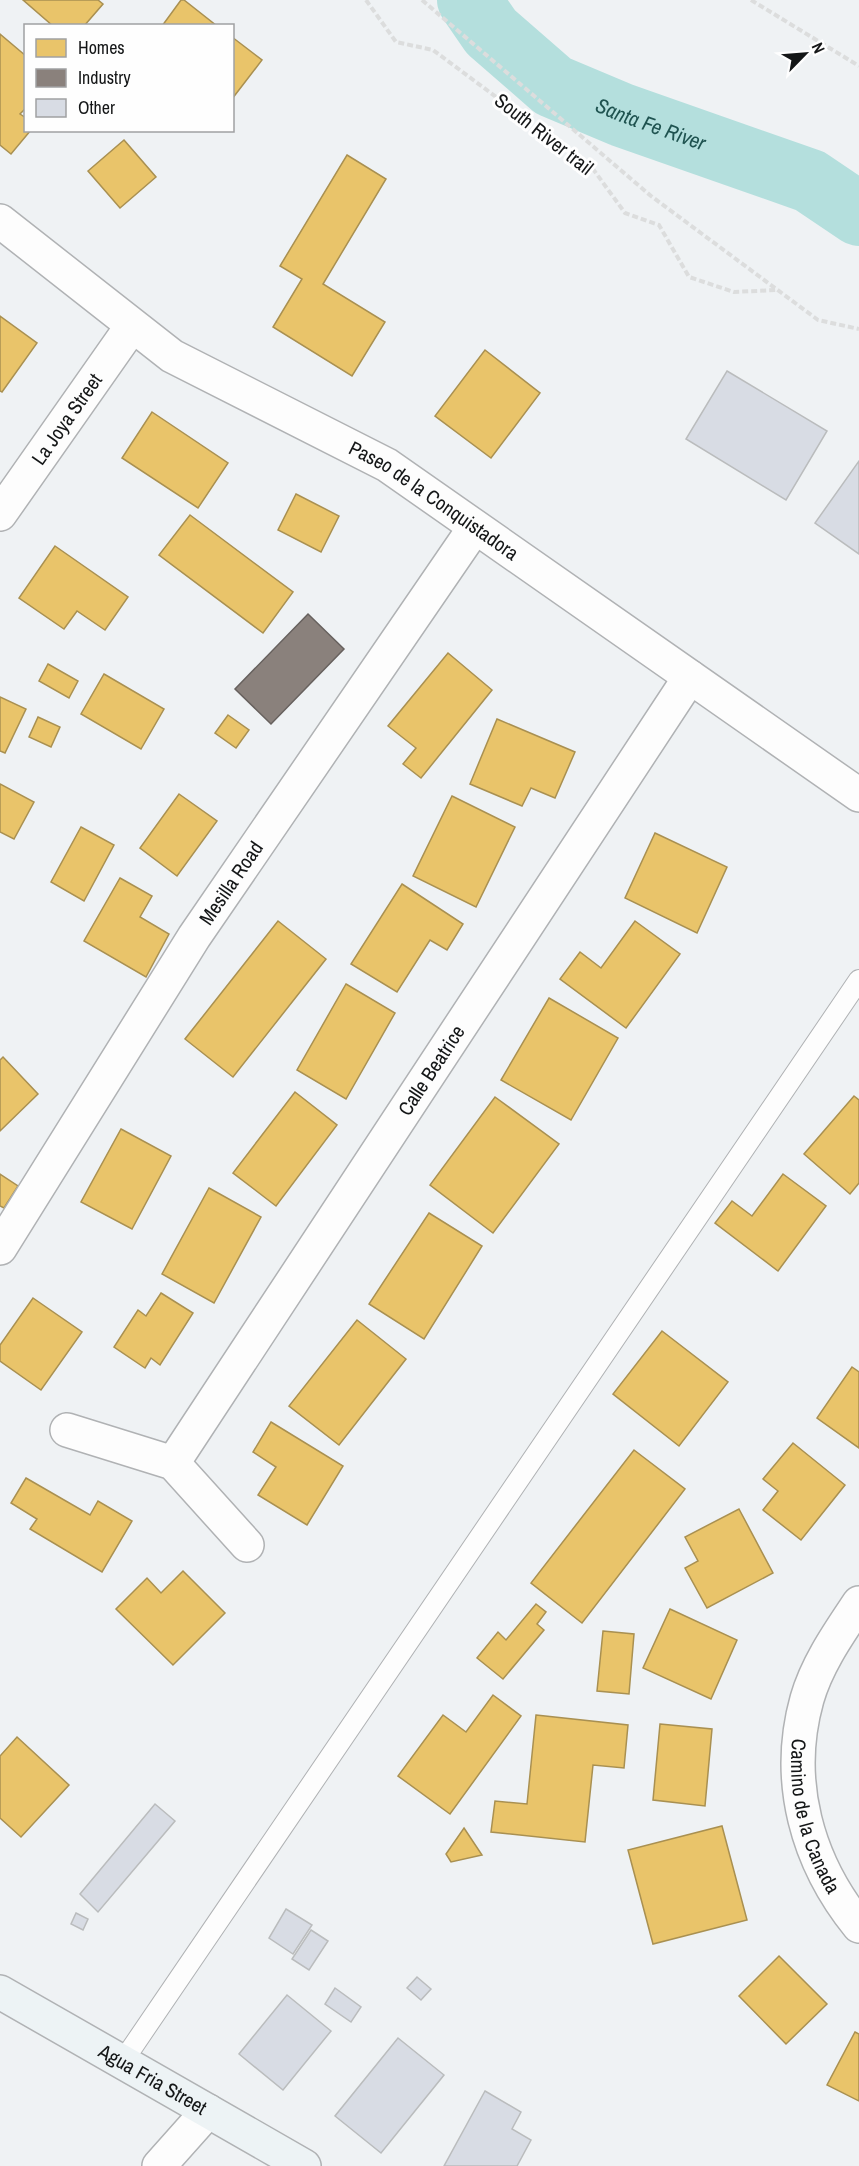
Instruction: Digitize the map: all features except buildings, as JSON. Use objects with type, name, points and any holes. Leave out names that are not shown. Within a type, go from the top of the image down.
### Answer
[{"type":"street","name":"Paseo de la Conquistadora","points":[[0,221],[132,326],[183,363],[387,465],[859,795]]},
{"type":"street","name":"La Joya Street","points":[[0,514],[132,326]]},
{"type":"street","name":"Mesilla Road","points":[[0,1248],[194,937],[475,527]]},
{"type":"street","name":"Calle Beatrice","points":[[173,1463],[690,677]]},
{"type":"street","points":[[68,1430],[173,1463],[247,1545]]},
{"type":"street","name":"Camino de la Canada","points":[[859,1603],[820,1667],[807,1699],[801,1732],[799,1770],[801,1807],[822,1873],[840,1903],[859,1926]]},
{"type":"street","name":"Agua Fria Street","points":[[0,1992],[304,2166]]},
{"type":"street","points":[[159,2166],[208,2111]]},
{"type":"lane","points":[[123,2061],[859,980]]},
{"type":"path","name":"South River trail","points":[[366,0],[396,42],[434,50],[593,169],[625,213],[659,225],[689,277],[734,292],[777,290]]},
{"type":"path","points":[[422,0],[651,196],[818,320],[859,329]]},
{"type":"path","points":[[751,0],[859,66]]},
{"type":"waterway","name":"Santa Fe River","points":[[469,0],[491,32],[553,86],[622,115],[810,181],[859,214]]}]
